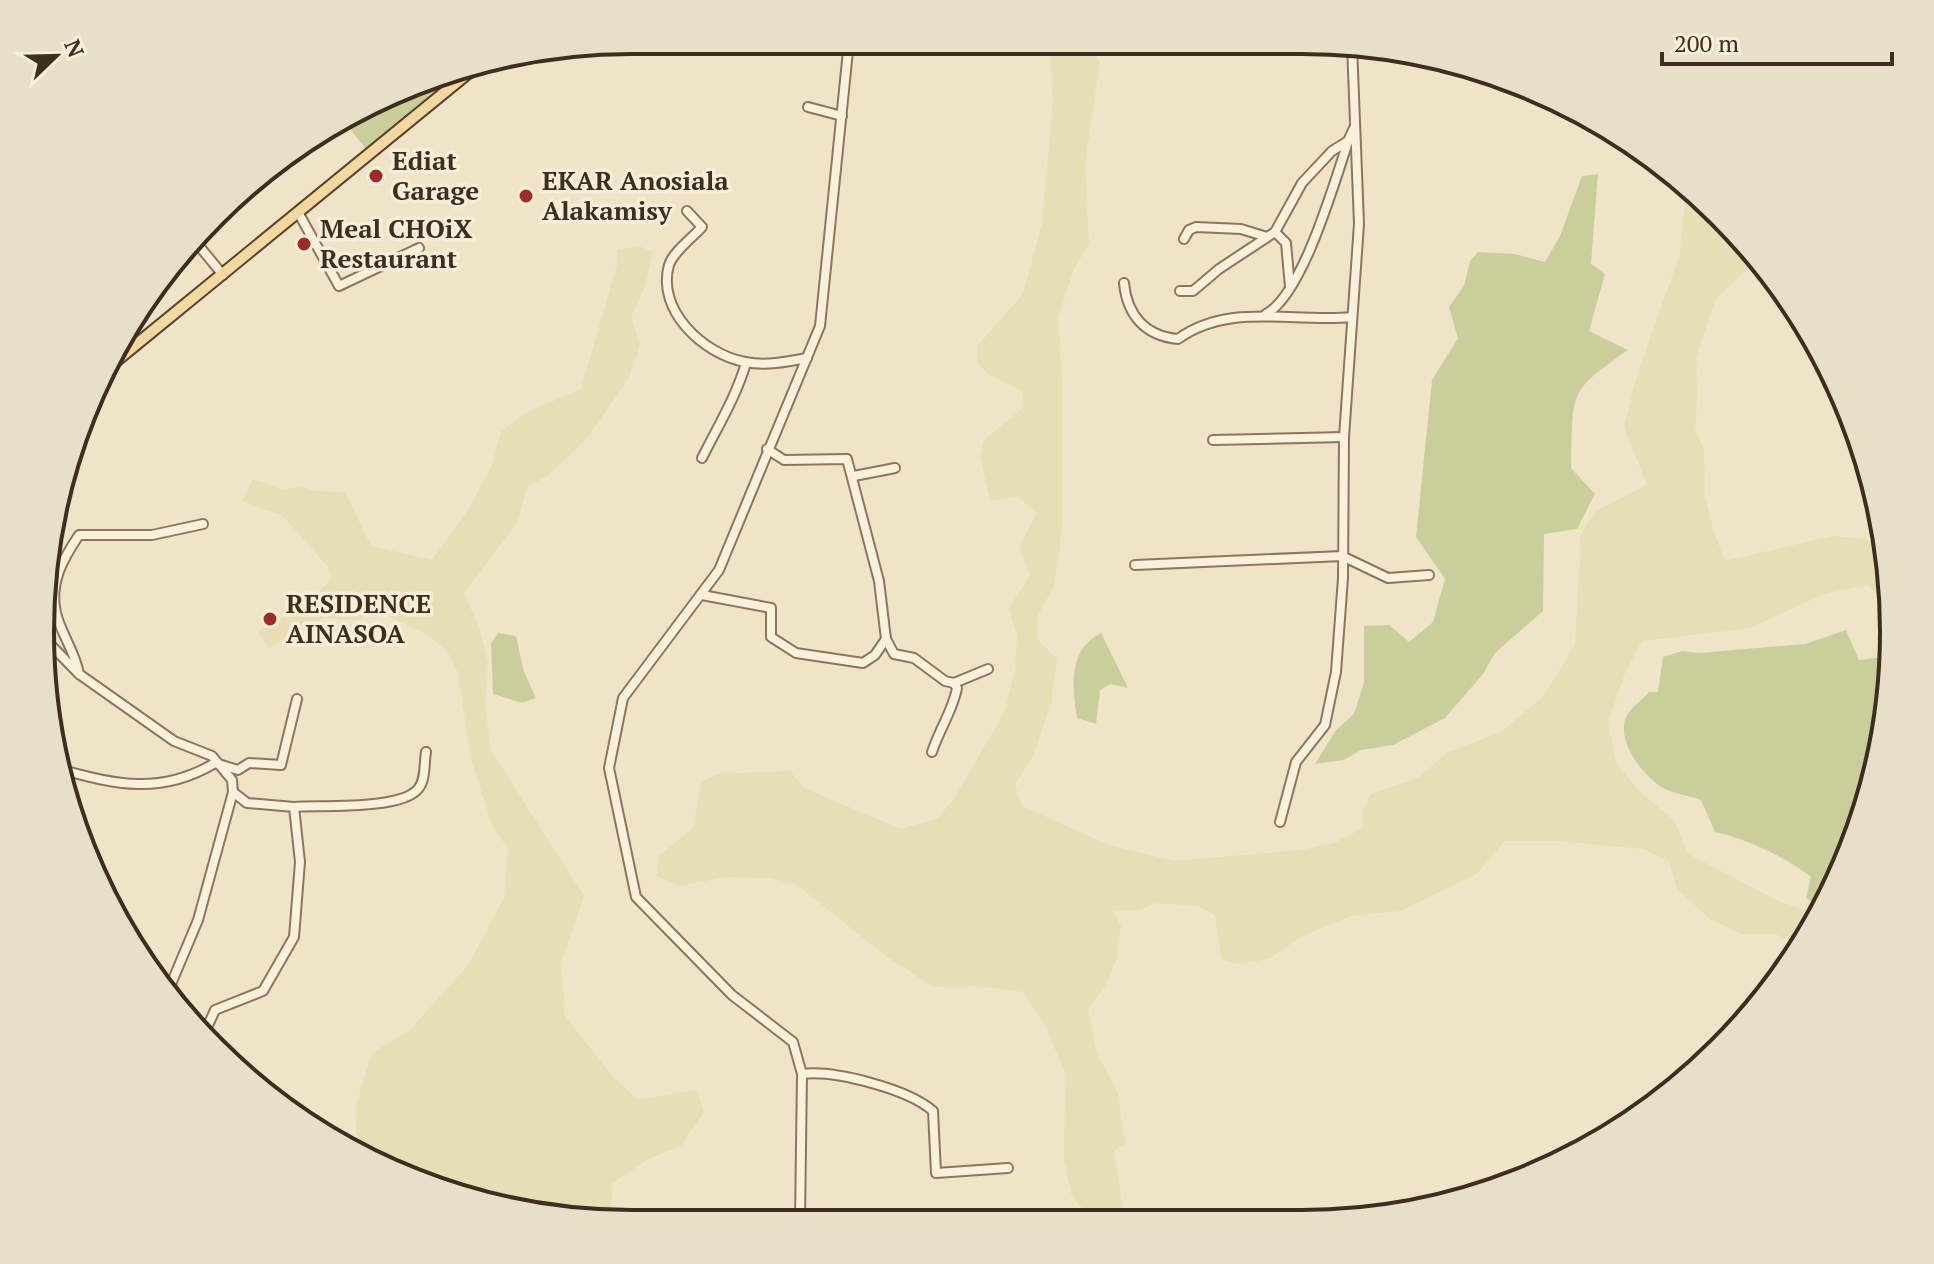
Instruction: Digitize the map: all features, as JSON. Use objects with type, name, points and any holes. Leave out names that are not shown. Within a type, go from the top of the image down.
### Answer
[{"type":"main road","points":[[126,353],[459,81]]},
{"type":"street","points":[[800,1210],[802,1074],[793,1042],[732,995],[636,897],[609,768],[623,698],[719,570],[741,524],[767,449],[779,429],[820,326],[848,54]]},
{"type":"street","points":[[1280,822],[1296,762],[1325,725],[1336,672],[1344,437],[1359,224],[1353,56]]},
{"type":"street","points":[[808,107],[842,116]]},
{"type":"street","points":[[1264,315],[1278,308],[1290,288],[1319,228],[1348,141],[1356,126]]},
{"type":"street","points":[[1180,291],[1193,291],[1219,269],[1271,235],[1302,183],[1332,151],[1348,141]]},
{"type":"street","points":[[687,211],[702,227],[670,262],[665,289],[675,314],[718,354],[746,363],[778,364],[807,358]]},
{"type":"street","points":[[299,214],[339,286],[419,248]]},
{"type":"street","points":[[1184,239],[1189,230],[1196,227],[1241,229],[1271,235],[1286,243],[1290,288]]},
{"type":"street","points":[[200,247],[223,275]]},
{"type":"street","points":[[1124,283],[1131,311],[1151,333],[1162,338],[1178,339],[1198,324],[1264,315],[1326,319],[1352,317]]},
{"type":"street","points":[[702,458],[713,431],[735,399],[746,363]]},
{"type":"street","points":[[1213,440],[1344,437]]},
{"type":"street","points":[[767,449],[784,460],[847,459],[854,476],[879,581],[886,639],[894,654],[914,658],[945,681],[954,683],[988,669]]},
{"type":"street","points":[[854,476],[895,468]]},
{"type":"street","points":[[79,674],[75,652],[56,613],[58,568],[79,535],[152,535],[203,524]]},
{"type":"street","points":[[1135,565],[1342,556],[1388,578],[1429,575]]},
{"type":"street","points":[[702,595],[771,608],[771,637],[796,653],[863,663],[875,655],[886,639]]},
{"type":"street","points":[[54,649],[79,674],[174,741],[212,756],[232,780],[233,792],[198,920],[172,982]]},
{"type":"street","points":[[932,752],[940,725],[955,699],[957,688],[954,683]]},
{"type":"street","points":[[72,773],[104,782],[167,784],[186,780],[215,763],[238,770],[249,763],[281,765],[297,699]]},
{"type":"street","points":[[233,792],[247,803],[294,807],[374,803],[406,797],[418,790],[423,779],[426,752]]},
{"type":"street","points":[[208,1025],[215,1010],[263,991],[294,937],[300,862],[294,807]]},
{"type":"street","points":[[802,1074],[815,1072],[871,1084],[922,1102],[933,1111],[936,1173],[1008,1168]]},
{"type":"shaded area","points":[[1051,54],[1096,54],[1100,63],[1085,163],[1089,244],[1074,269],[1058,318],[1062,377],[1062,530],[1054,586],[1038,615],[1037,639],[1057,659],[1051,704],[1033,756],[1015,785],[1022,806],[1109,845],[1174,861],[1301,850],[1334,843],[1363,828],[1363,811],[1371,794],[1419,777],[1448,752],[1501,732],[1544,696],[1575,644],[1581,534],[1594,512],[1647,485],[1624,427],[1637,375],[1680,254],[1683,197],[1750,267],[1715,300],[1696,357],[1698,393],[1695,428],[1704,450],[1705,495],[1725,561],[1832,536],[1866,539],[1873,543],[1879,597],[1867,585],[1824,594],[1750,628],[1642,641],[1625,673],[1608,723],[1616,763],[1641,793],[1674,820],[1688,854],[1779,901],[1808,912],[1791,941],[1775,934],[1741,934],[1710,919],[1677,889],[1669,861],[1643,849],[1557,841],[1505,841],[1477,874],[1400,911],[1350,916],[1301,937],[1269,959],[1237,964],[1221,959],[1215,915],[1198,906],[1155,903],[1140,910],[1113,911],[1121,926],[1116,961],[1107,983],[1088,1010],[1097,1054],[1118,1093],[1125,1145],[1114,1150],[1123,1210],[1084,1210],[1072,1197],[1064,1161],[1065,1073],[1045,1025],[1023,992],[977,986],[933,987],[883,954],[796,884],[769,878],[725,877],[679,886],[657,876],[659,856],[693,828],[701,782],[718,774],[790,771],[804,788],[901,829],[938,818],[955,797],[1005,711],[1015,669],[1017,637],[1009,608],[1030,575],[1019,547],[1037,513],[1018,497],[990,501],[980,457],[984,440],[1023,408],[1022,391],[988,374],[977,362],[978,345],[1023,294],[1042,223],[1053,103]]},
{"type":"shaded area","points":[[639,246],[653,252],[645,287],[631,317],[640,346],[629,377],[589,436],[549,475],[527,487],[518,522],[464,593],[480,630],[488,662],[485,706],[491,750],[584,896],[561,963],[565,1016],[613,1077],[638,1100],[697,1090],[704,1112],[681,1146],[648,1159],[612,1184],[611,1209],[557,1205],[482,1190],[411,1166],[357,1140],[356,1105],[372,1053],[410,1030],[468,965],[504,898],[508,848],[493,828],[471,759],[458,673],[447,651],[428,635],[378,611],[357,621],[323,618],[269,648],[258,632],[312,599],[332,578],[328,567],[283,516],[242,501],[253,479],[283,490],[302,486],[314,491],[345,492],[371,546],[432,560],[468,510],[492,465],[501,432],[523,414],[581,389],[617,265],[617,250]]},
{"type":"green space","points":[[439,88],[366,149],[349,128]]},
{"type":"green space","points":[[1598,174],[1591,264],[1605,274],[1589,331],[1628,350],[1593,376],[1577,397],[1572,424],[1571,468],[1595,494],[1577,529],[1544,534],[1543,611],[1495,653],[1483,674],[1445,718],[1393,745],[1361,750],[1344,760],[1315,764],[1336,730],[1354,714],[1364,683],[1364,626],[1389,625],[1409,642],[1433,622],[1445,579],[1416,537],[1432,380],[1458,338],[1449,307],[1464,286],[1470,261],[1478,252],[1515,254],[1545,262],[1560,236],[1582,176]]},
{"type":"green space","points":[[1846,630],[1859,660],[1879,657],[1875,707],[1860,782],[1836,853],[1813,902],[1806,898],[1811,877],[1765,850],[1715,832],[1701,800],[1657,784],[1633,757],[1624,736],[1629,712],[1649,692],[1658,692],[1663,657],[1682,651],[1699,653],[1805,644]]},
{"type":"green space","points":[[498,633],[516,636],[524,672],[536,698],[522,703],[493,694],[491,643]]},
{"type":"green space","points":[[1101,633],[1128,688],[1111,684],[1100,690],[1096,724],[1077,718],[1074,681],[1083,649]]},
{"type":"place","name":"Ediat Garage","points":[[376,176]]},
{"type":"place","name":"EKAR Anosiala Alakamisy","points":[[526,196]]},
{"type":"place","name":"Meal CHOiX Restaurant","points":[[304,244]]},
{"type":"place","name":"RESIDENCE AINASOA","points":[[270,619]]}]
